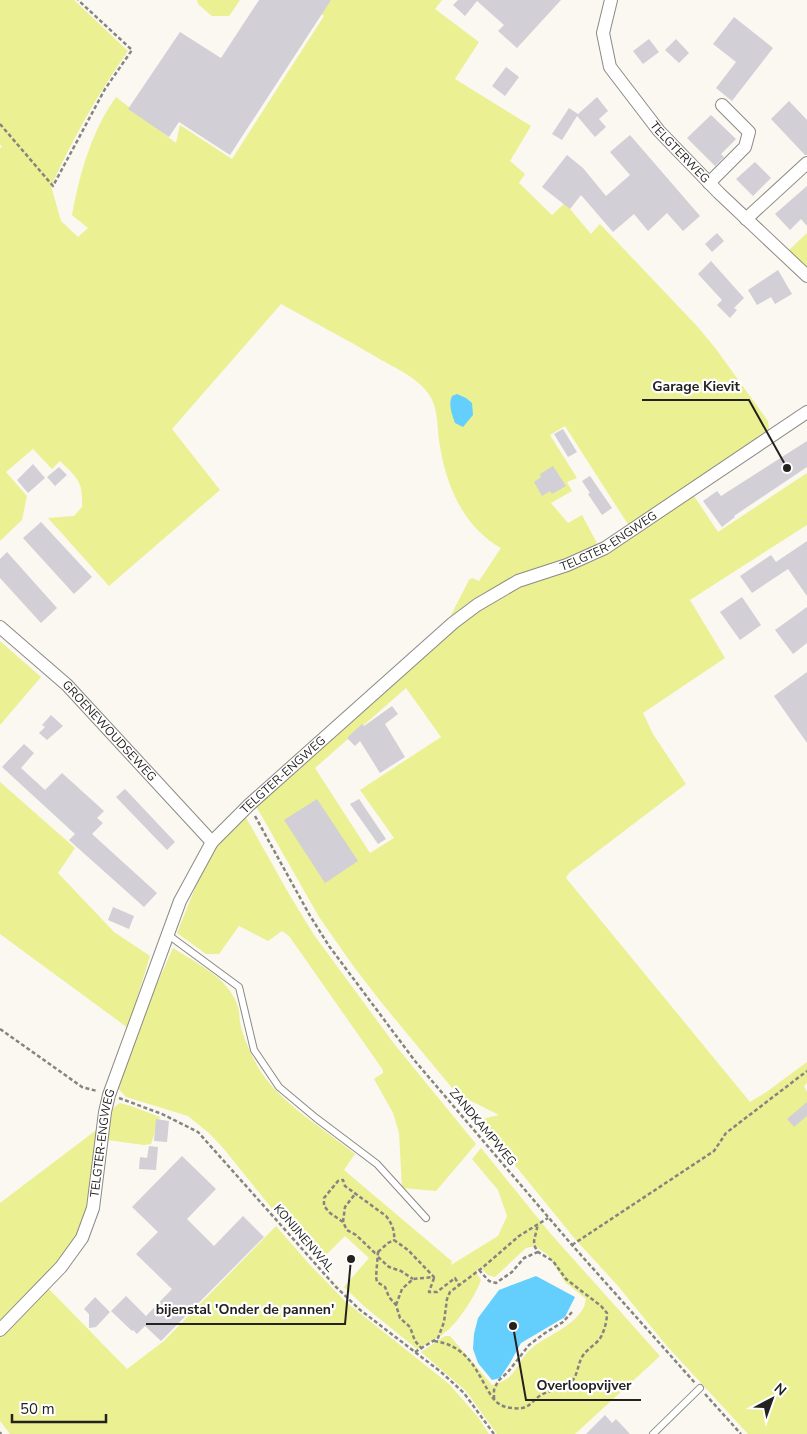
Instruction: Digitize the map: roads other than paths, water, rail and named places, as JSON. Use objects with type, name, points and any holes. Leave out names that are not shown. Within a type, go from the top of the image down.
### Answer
[{"type":"street","name":"TELGTERWEG","points":[[611,0],[603,33],[610,67],[659,130],[709,183],[807,276]]},
{"type":"street","points":[[709,183],[745,147],[749,132],[722,105]]},
{"type":"street","points":[[746,219],[807,163]]},
{"type":"street","name":"TELGTER-ENGWEG","points":[[0,1330],[61,1267],[82,1238],[92,1208],[109,1095],[180,900],[212,842],[249,805],[453,622],[477,605],[518,581],[567,565],[605,548],[807,412]]},
{"type":"street","name":"GROENEWOUDSEWEG","points":[[0,627],[67,685],[212,842]]},
{"type":"lane","points":[[167,934],[239,987],[246,1023],[254,1050],[279,1087],[316,1118],[377,1164],[426,1218]]},
{"type":"lane","points":[[653,1434],[700,1388]]},
{"type":"water","points":[[457,394],[472,403],[473,415],[463,427],[455,423],[451,410],[452,396]]},
{"type":"water","points":[[536,1276],[575,1297],[565,1317],[521,1343],[500,1378],[492,1380],[478,1363],[473,1349],[478,1318],[499,1290]]},
{"type":"place","name":"Garage Kievit","points":[[787,468]]},
{"type":"place","name":"bijenstal 'Onder de pannen'","points":[[351,1259]]},
{"type":"place","name":"Overloopvijver","points":[[513,1326]]}]
